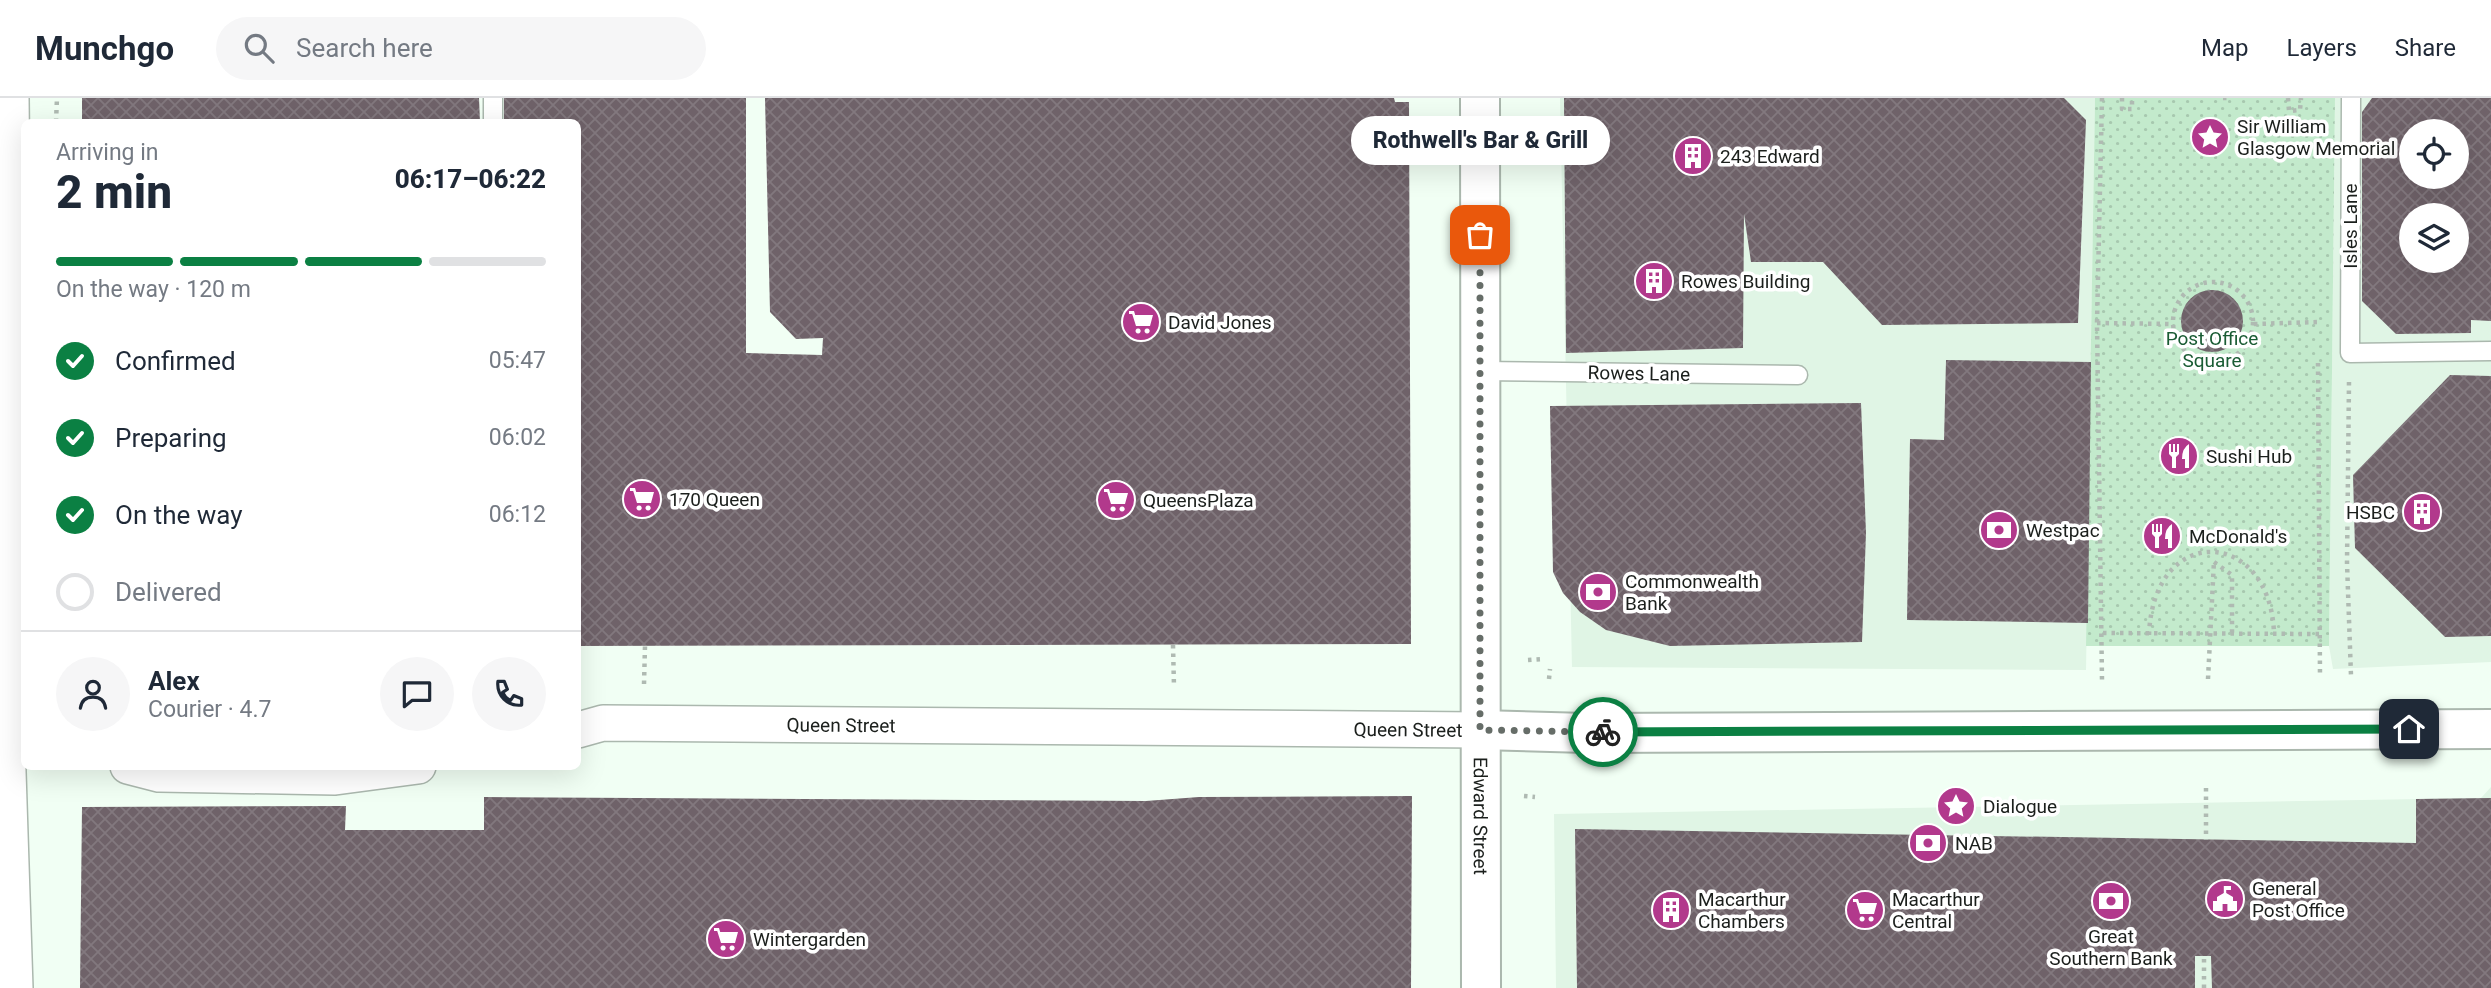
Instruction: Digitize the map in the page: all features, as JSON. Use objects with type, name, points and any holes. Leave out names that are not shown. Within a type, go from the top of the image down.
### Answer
[{"type":"street","points":[[11,98],[13,360],[10,741],[15,988]]},
{"type":"street","name":"Edward Street","points":[[1480,98],[1481,988]]},
{"type":"street","name":"Queen Street","points":[[581,729],[603,723],[1599,733],[2491,729]]},
{"type":"street","points":[[144,770],[159,774],[335,777],[388,770]]},
{"type":"lane","points":[[493,98],[493,119]]},
{"type":"lane","name":"Isles Lane","points":[[2350,353],[2351,98]]},
{"type":"lane","points":[[2350,353],[2491,351]]},
{"type":"lane","name":"Rowes Lane","points":[[1480,371],[1798,374]]},
{"type":"path","points":[[56,119],[57,98]]},
{"type":"path","points":[[2102,98],[2097,323],[2102,681]]},
{"type":"path","points":[[2122,98],[2122,109],[2132,109],[2132,98]]},
{"type":"path","points":[[2288,98],[2289,111],[2300,110],[2301,98]]},
{"type":"path","points":[[2212,281],[2225,283],[2246,298],[2253,311],[2254,324],[2251,337],[2233,358],[2207,362],[2183,349],[2173,324],[2179,299],[2189,290],[2212,281]]},
{"type":"path","points":[[2319,312],[2319,336]]},
{"type":"path","points":[[2254,324],[2319,322]]},
{"type":"path","points":[[2097,323],[2173,324]]},
{"type":"path","points":[[2319,350],[2320,677]]},
{"type":"path","points":[[2350,353],[2347,563],[2351,676]]},
{"type":"path","points":[[2149,635],[2150,613],[2159,584],[2178,563],[2203,553],[2236,559],[2260,579],[2274,615],[2274,633]]},
{"type":"path","points":[[2208,679],[2213,633],[2214,561],[2232,575],[2232,633]]},
{"type":"path","points":[[2103,633],[2319,634]]},
{"type":"path","points":[[1528,660],[1543,659]]},
{"type":"path","points":[[1549,679],[1550,669]]},
{"type":"path","points":[[2206,788],[2206,840]]},
{"type":"path","points":[[1524,796],[1535,797]]},
{"type":"path","points":[[2204,956],[2204,988]]},
{"type":"shaded area","points":[[1560,98],[2095,98],[2086,670],[1572,667]]},
{"type":"shaded area","points":[[2335,98],[2491,98],[2491,662],[2333,669],[2329,646]]},
{"type":"shaded area","points":[[2491,787],[2491,988],[1556,988],[1554,814],[2481,798]]},
{"type":"green space","name":"Post Office Square","points":[[2095,98],[2335,98],[2329,646],[2086,646]]},
{"type":"building","points":[[82,98],[479,98],[480,119],[82,119]]},
{"type":"building","name":"QueensPlaza","points":[[504,98],[746,98],[746,353],[822,355],[823,338],[796,339],[770,312],[765,98],[1394,98],[1395,102],[1409,102],[1411,644],[581,646],[581,119],[504,119]]},
{"type":"building","points":[[1564,98],[2064,98],[2086,120],[2078,323],[1882,325],[1823,262],[1751,262],[1744,214],[1743,348],[1566,353]]},
{"type":"building","points":[[2372,98],[2491,98],[2491,321],[2471,320],[2471,333],[2396,334],[2362,301],[2362,112]]},
{"type":"building","points":[[2212,290],[2234,299],[2243,321],[2234,343],[2212,352],[2190,343],[2181,321],[2190,299]]},
{"type":"building","name":"Westpac","points":[[1946,360],[2091,362],[2088,623],[1907,620],[1910,439],[1944,440]]},
{"type":"building","name":"HSBC","points":[[2450,375],[2491,376],[2491,636],[2445,637],[2355,548],[2353,475]]},
{"type":"building","points":[[1861,403],[1866,533],[1862,642],[1670,646],[1606,630],[1580,612],[1563,593],[1553,572],[1550,406]]},
{"type":"building","points":[[1412,796],[1411,988],[80,988],[82,807],[346,806],[345,830],[484,830],[484,797],[1146,801],[1199,797]]},
{"type":"building","points":[[2491,798],[2491,988],[2212,988],[2211,956],[2195,956],[2195,988],[1577,988],[1575,829],[2416,843],[2416,799]]},
{"type":"way so far","points":[[1480,235],[1480,730],[1603,732]]},
{"type":"place","name":"Sir William Glasgow Memorial","points":[[2210,137]]},
{"type":"place","name":"243 Edward","points":[[1693,156]]},
{"type":"place","name":"Rothwell's Bar & Grill","points":[[1480,235]]},
{"type":"place","name":"Rowes Building","points":[[1654,281]]},
{"type":"place","name":"David Jones","points":[[1141,322]]},
{"type":"place","name":"Sushi Hub","points":[[2179,456]]},
{"type":"place","name":"170 Queen","points":[[642,499]]},
{"type":"place","name":"QueensPlaza","points":[[1116,500]]},
{"type":"place","name":"HSBC","points":[[2422,512]]},
{"type":"place","name":"Westpac","points":[[1999,530]]},
{"type":"place","name":"McDonald's","points":[[2162,536]]},
{"type":"place","name":"Commonwealth Bank","points":[[1598,592]]},
{"type":"place","name":"Dialogue","points":[[1956,806]]},
{"type":"place","name":"NAB","points":[[1928,843]]},
{"type":"place","name":"General Post Office","points":[[2225,899]]},
{"type":"place","name":"Great Southern Bank","points":[[2111,901]]},
{"type":"place","name":"Macarthur Chambers","points":[[1671,910]]},
{"type":"place","name":"Macarthur Central","points":[[1865,910]]},
{"type":"place","name":"Wintergarden","points":[[726,939]]},
{"type":"route","points":[[1603,732],[2409,729]]}]
